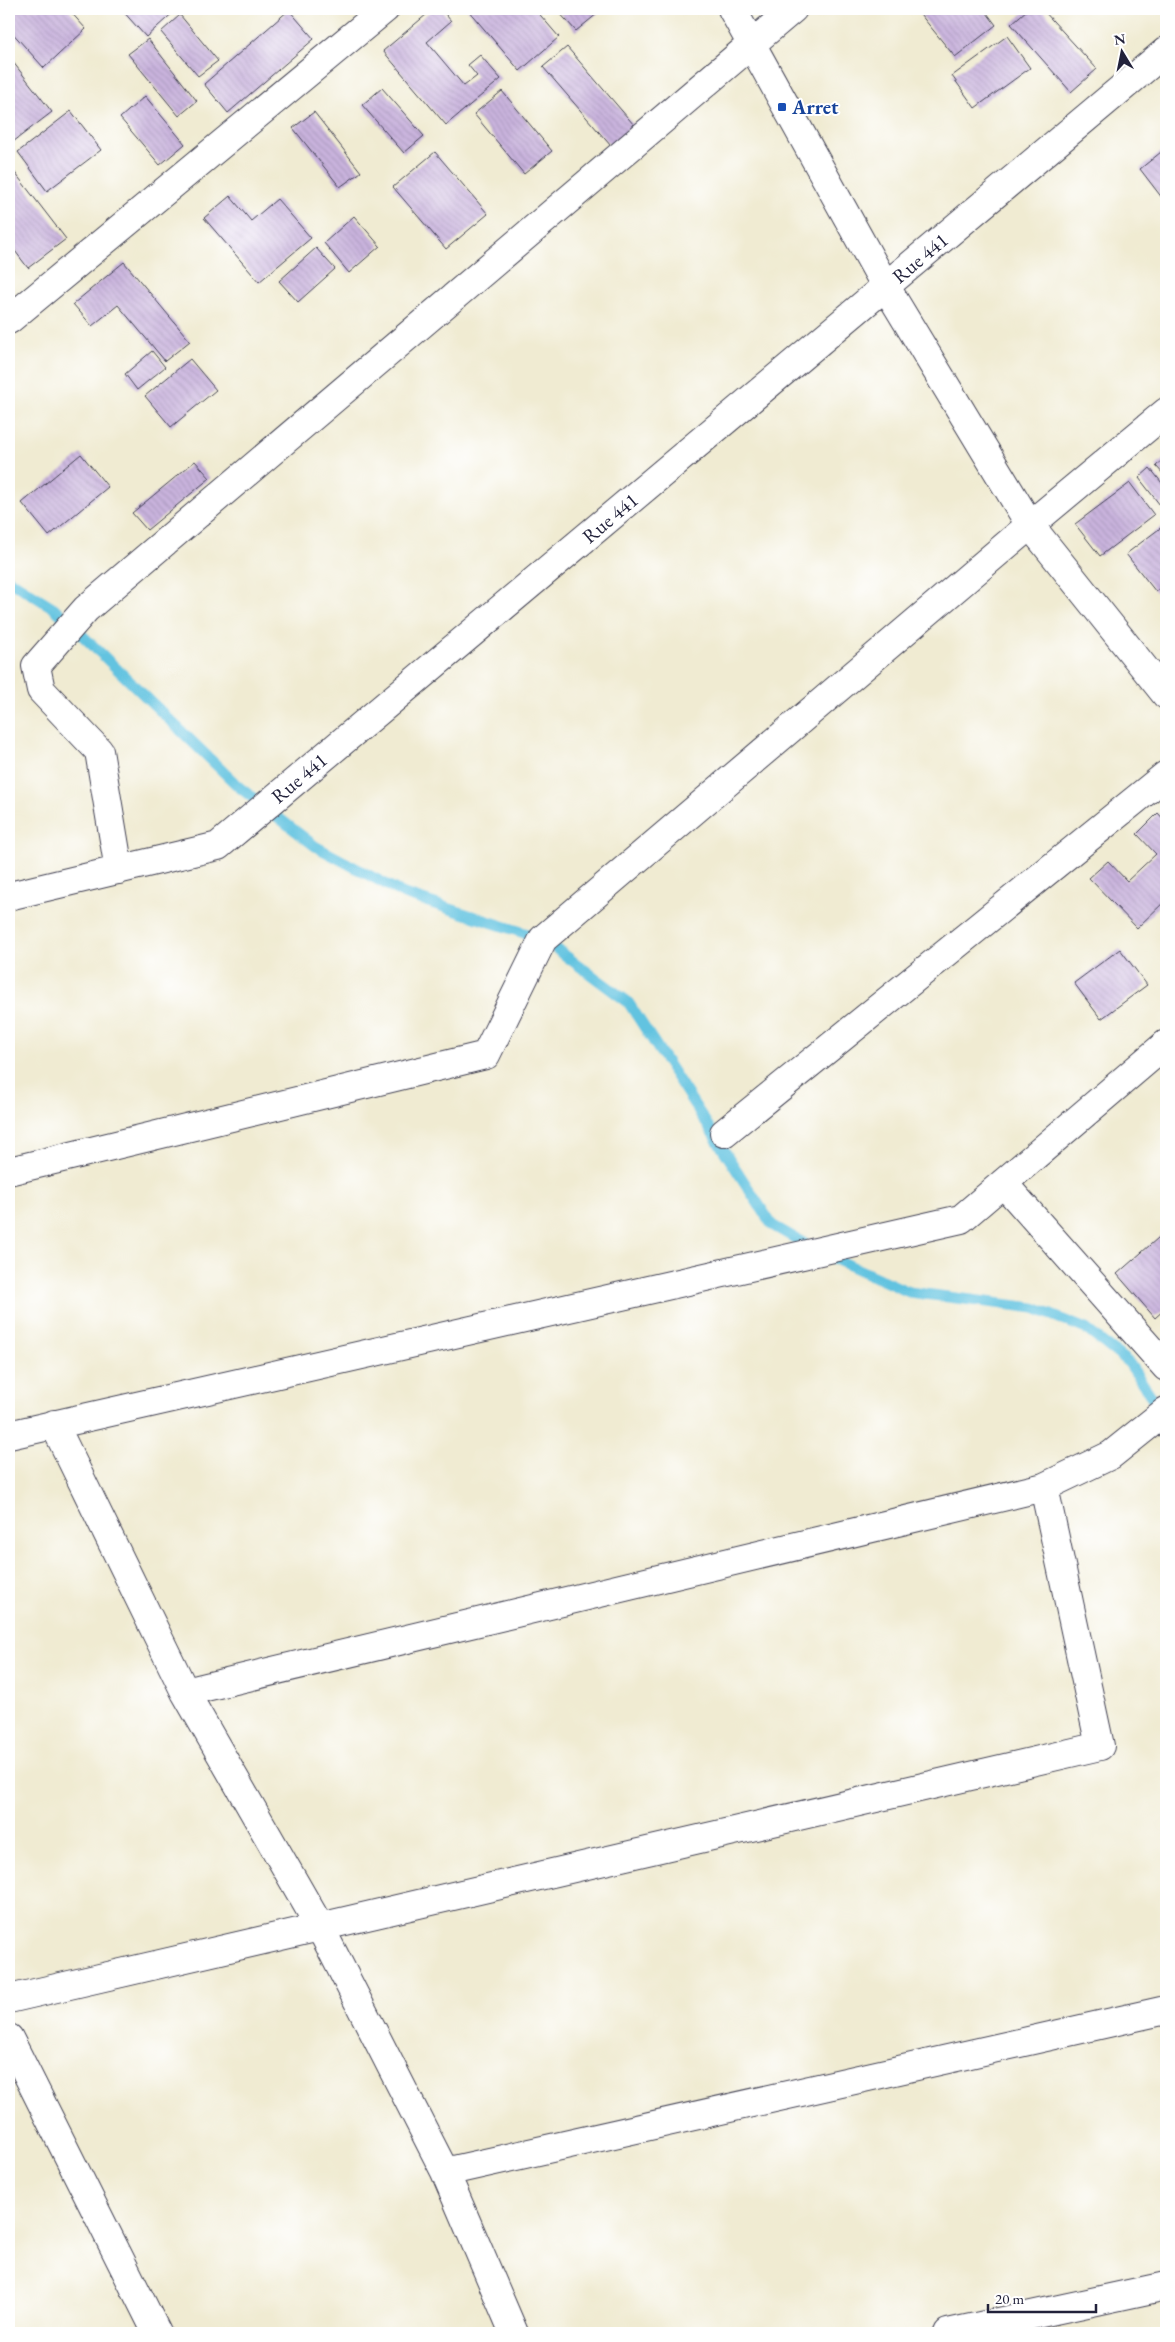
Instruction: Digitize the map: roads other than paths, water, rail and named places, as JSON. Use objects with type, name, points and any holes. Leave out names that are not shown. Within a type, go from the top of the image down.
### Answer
[{"type":"street","points":[[9,320],[385,9]]},
{"type":"street","points":[[732,9],[752,42],[886,287],[1030,525],[1166,695]]},
{"type":"street","points":[[119,870],[99,751],[41,690],[36,666],[86,609],[793,9]]},
{"type":"street","name":"Rue 441","points":[[9,896],[218,846],[1166,51]]},
{"type":"street","points":[[9,1171],[486,1055],[543,939],[1030,525],[1166,412]]},
{"type":"street","points":[[724,1133],[1166,775]]},
{"type":"street","points":[[9,1435],[961,1219],[1166,1044]]},
{"type":"street","points":[[1003,1183],[1166,1367]]},
{"type":"street","points":[[185,1692],[1044,1487],[1111,1455],[1166,1411]]},
{"type":"street","points":[[54,1424],[185,1692],[320,1927],[445,2172],[514,2333]]},
{"type":"street","points":[[9,1999],[1100,1746],[1044,1487]]},
{"type":"street","points":[[445,2172],[1166,2010]]},
{"type":"street","points":[[9,2038],[157,2333]]},
{"type":"street","points":[[948,2333],[1166,2286]]},
{"type":"waterway","points":[[9,580],[54,608],[239,787],[315,846],[404,894],[543,939],[628,1002],[772,1225],[812,1248]]},
{"type":"waterway","points":[[826,1255],[909,1292],[1034,1308],[1086,1329],[1129,1363],[1153,1399],[1166,1429]]},
{"type":"place","name":"Arret","points":[[782,107]]}]
